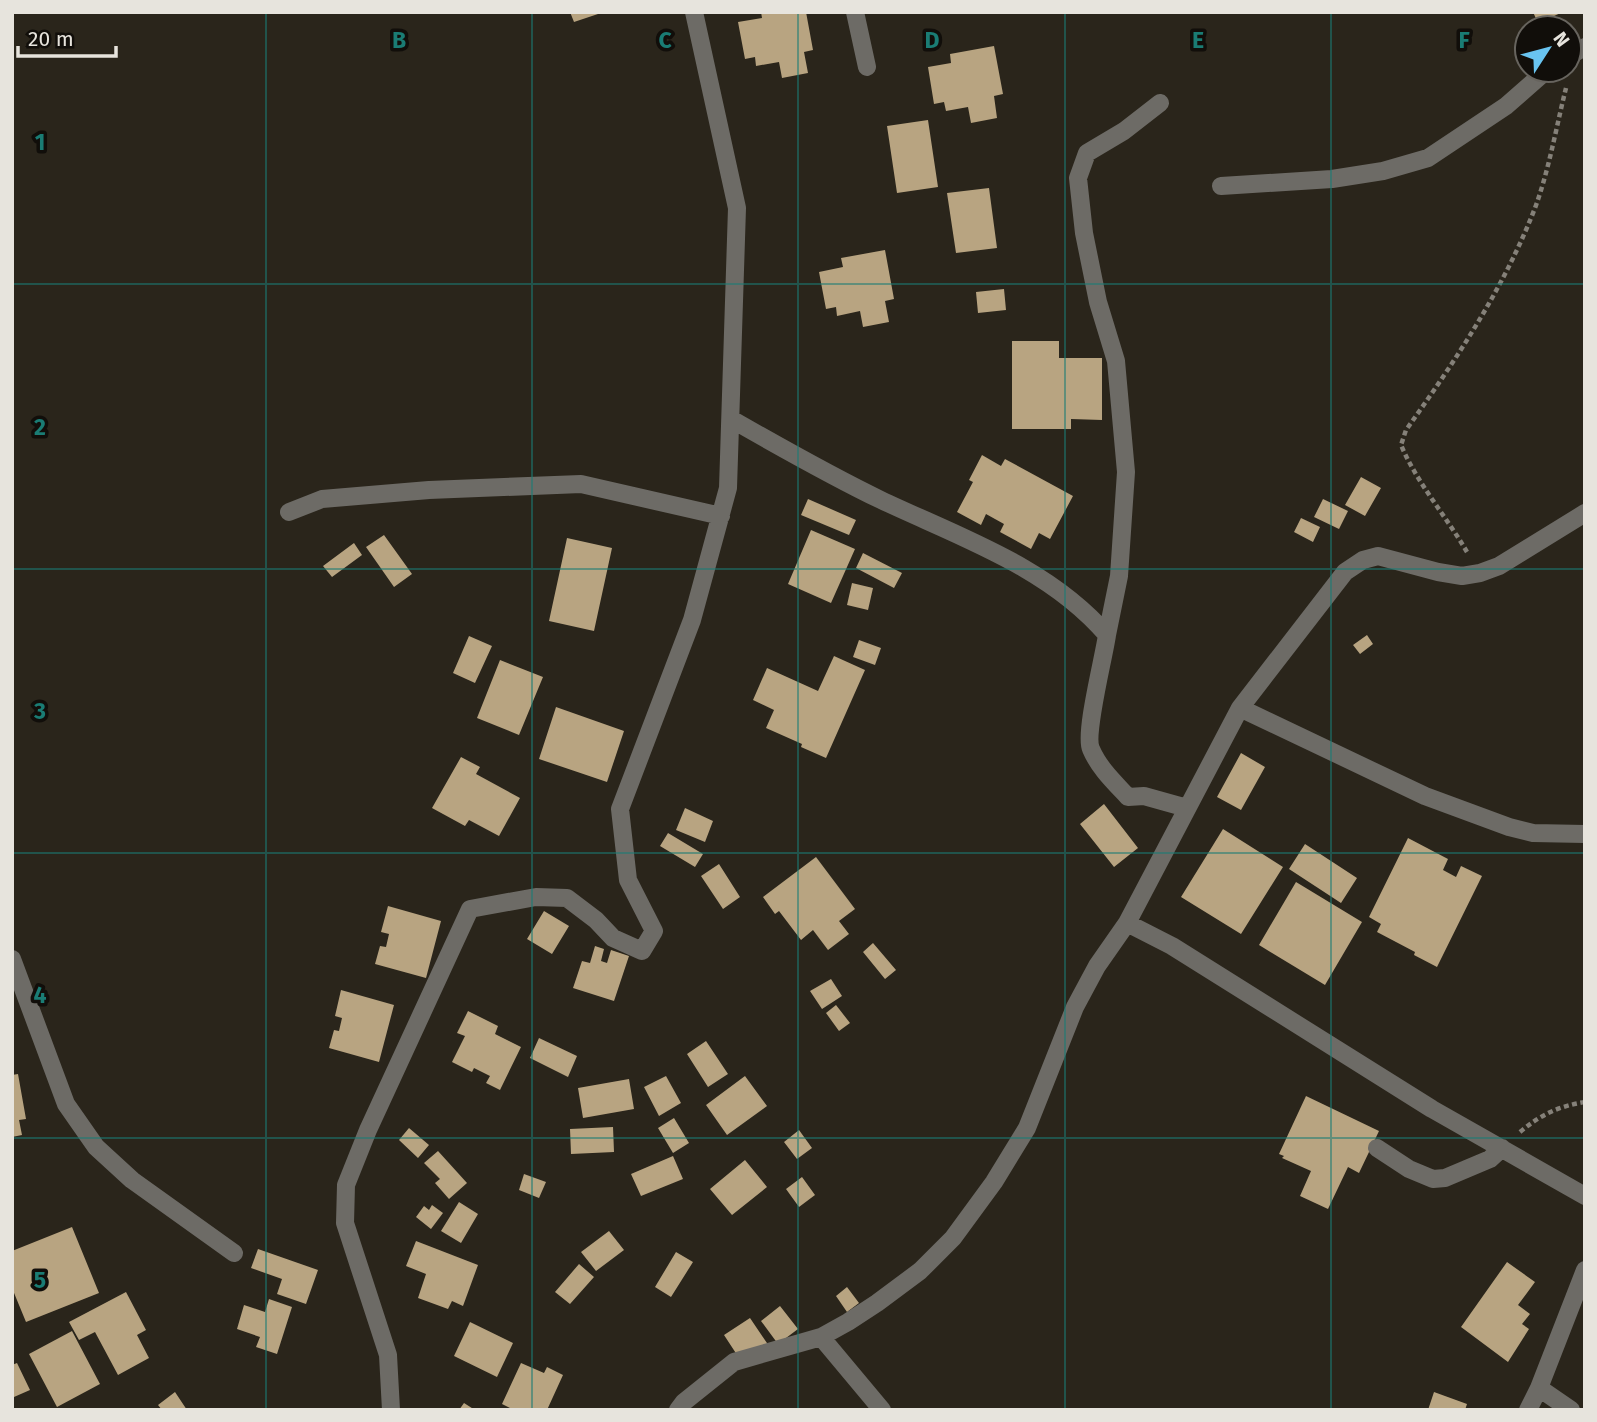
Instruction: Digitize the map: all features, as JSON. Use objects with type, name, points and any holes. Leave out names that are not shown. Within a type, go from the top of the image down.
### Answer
[{"type":"street","points":[[391,1410],[388,1355],[345,1223],[346,1185],[368,1130],[470,909],[536,897],[567,898],[613,937],[642,951],[654,931],[628,880],[620,809],[692,620],[728,488],[737,208],[694,12]]},
{"type":"street","points":[[855,12],[867,67]]},
{"type":"street","points":[[1221,186],[1332,179],[1383,171],[1429,158],[1506,106],[1531,84]]},
{"type":"street","points":[[1160,103],[1124,131],[1087,153],[1078,178],[1084,233],[1098,302],[1116,361],[1126,472],[1119,576],[1090,725],[1089,746],[1102,769],[1128,797],[1144,796],[1187,808]]},
{"type":"street","points":[[731,419],[878,499],[1014,562],[1088,613],[1107,635]]},
{"type":"street","points":[[289,512],[322,499],[429,490],[581,484],[721,516]]},
{"type":"street","points":[[678,1410],[684,1402],[734,1362],[821,1337],[877,1303],[920,1271],[953,1238],[986,1194],[1027,1128],[1075,1007],[1097,966],[1127,923],[1240,708],[1345,572],[1363,560],[1378,556],[1462,576],[1480,573],[1499,566],[1585,513]]},
{"type":"street","points":[[1240,708],[1426,796],[1508,827],[1533,833],[1585,834]]},
{"type":"street","points":[[1127,923],[1172,946],[1432,1108],[1585,1196]]},
{"type":"street","points":[[12,959],[66,1104],[96,1147],[132,1180],[234,1252]]},
{"type":"street","points":[[1377,1148],[1409,1169],[1433,1179],[1445,1178],[1490,1159],[1502,1149]]},
{"type":"street","points":[[1528,1410],[1585,1270]]},
{"type":"street","points":[[821,1337],[882,1410]]},
{"type":"street","points":[[1539,1388],[1571,1410]]},
{"type":"path","points":[[1480,573],[1448,518],[1416,474],[1401,445],[1406,430],[1484,312],[1511,265],[1536,204],[1568,84]]},
{"type":"path","points":[[1502,1149],[1534,1120],[1557,1108],[1585,1102]]},
{"type":"building","points":[[570,12],[601,12],[601,13],[574,22]]},
{"type":"building","points":[[761,12],[806,12],[813,50],[804,52],[808,73],[782,78],[779,62],[756,66],[755,57],[745,59],[738,22],[762,18]]},
{"type":"building","points":[[1533,12],[1563,12],[1558,14]]},
{"type":"building","points":[[994,46],[1003,94],[994,96],[997,118],[971,123],[968,107],[946,111],[944,102],[934,104],[928,67],[951,63],[950,54]]},
{"type":"building","points":[[928,120],[938,187],[897,193],[887,126]]},
{"type":"building","points":[[989,188],[997,248],[956,253],[947,193]]},
{"type":"building","points":[[885,250],[894,299],[885,301],[889,322],[863,327],[860,311],[837,316],[836,307],[826,309],[819,272],[843,267],[841,258]]},
{"type":"building","points":[[1004,289],[1006,310],[978,313],[976,292]]},
{"type":"building","points":[[1012,341],[1059,341],[1059,358],[1102,358],[1102,420],[1071,419],[1071,429],[1012,429]]},
{"type":"building","points":[[982,455],[1001,466],[1005,459],[1073,496],[1050,539],[1039,533],[1031,549],[1000,532],[1004,524],[986,514],[981,525],[957,512],[973,482],[969,480]]},
{"type":"building","points":[[1361,477],[1381,488],[1365,516],[1345,505]]},
{"type":"building","points":[[808,499],[856,520],[849,535],[801,515]]},
{"type":"building","points":[[1323,499],[1348,511],[1339,529],[1314,517]]},
{"type":"building","points":[[1301,518],[1320,527],[1313,542],[1294,532]]},
{"type":"building","points":[[811,530],[855,549],[831,603],[788,584]]},
{"type":"building","points":[[384,535],[412,574],[394,587],[366,547]]},
{"type":"building","points":[[567,538],[612,548],[594,631],[549,621]]},
{"type":"building","points":[[354,543],[362,555],[332,577],[323,566]]},
{"type":"building","points":[[863,553],[902,573],[894,588],[856,568]]},
{"type":"building","points":[[852,583],[873,588],[868,610],[847,605]]},
{"type":"building","points":[[1367,635],[1373,644],[1360,654],[1353,645]]},
{"type":"building","points":[[469,636],[492,646],[475,683],[453,673]]},
{"type":"building","points":[[859,640],[881,648],[875,665],[853,657]]},
{"type":"building","points":[[834,656],[865,670],[826,758],[766,728],[774,710],[753,700],[767,668],[818,691]]},
{"type":"building","points":[[500,660],[543,677],[519,735],[477,718]]},
{"type":"building","points":[[556,707],[624,731],[607,782],[539,759]]},
{"type":"building","points":[[1241,753],[1265,767],[1241,810],[1217,797]]},
{"type":"building","points":[[461,757],[480,767],[476,774],[520,798],[499,836],[469,820],[465,826],[432,808]]},
{"type":"building","points":[[1104,804],[1138,848],[1114,867],[1080,824]]},
{"type":"building","points":[[685,808],[713,821],[705,842],[676,830]]},
{"type":"building","points":[[1223,829],[1283,867],[1241,934],[1181,897]]},
{"type":"building","points":[[668,833],[703,854],[695,867],[660,846]]},
{"type":"building","points":[[1408,838],[1448,859],[1443,870],[1456,877],[1461,866],[1482,876],[1437,967],[1377,932],[1381,924],[1369,917]]},
{"type":"building","points":[[1305,844],[1357,878],[1341,903],[1289,869]]},
{"type":"building","points":[[816,857],[855,909],[839,921],[849,934],[828,950],[813,930],[801,940],[779,911],[775,914],[763,897]]},
{"type":"building","points":[[719,864],[740,897],[723,909],[701,876]]},
{"type":"building","points":[[1296,882],[1362,922],[1325,985],[1259,945]]},
{"type":"building","points":[[388,906],[441,921],[426,978],[375,964],[380,946],[386,947],[389,934],[381,932]]},
{"type":"building","points":[[544,911],[569,926],[552,954],[527,939]]},
{"type":"building","points":[[873,943],[896,970],[885,979],[863,952]]},
{"type":"building","points":[[595,946],[604,949],[601,961],[607,963],[611,950],[629,956],[614,1001],[573,988],[582,961],[590,963]]},
{"type":"building","points":[[831,979],[842,996],[822,1009],[810,991]]},
{"type":"building","points":[[341,990],[394,1005],[379,1062],[329,1048],[334,1030],[339,1031],[342,1018],[335,1016]]},
{"type":"building","points":[[836,1005],[850,1023],[839,1031],[826,1013]]},
{"type":"building","points":[[468,1011],[498,1026],[495,1034],[521,1047],[500,1090],[486,1083],[490,1076],[474,1068],[472,1072],[452,1062],[465,1036],[457,1033]]},
{"type":"building","points":[[539,1038],[577,1056],[568,1077],[530,1058]]},
{"type":"building","points":[[706,1041],[728,1074],[708,1087],[687,1054]]},
{"type":"building","points":[[18,1074],[26,1119],[19,1120],[22,1135],[12,1137],[12,1075]]},
{"type":"building","points":[[666,1076],[681,1103],[659,1116],[644,1087]]},
{"type":"building","points":[[745,1076],[767,1106],[727,1135],[706,1105]]},
{"type":"building","points":[[629,1079],[634,1109],[583,1118],[578,1088]]},
{"type":"building","points":[[1306,1096],[1379,1131],[1359,1173],[1348,1167],[1328,1209],[1300,1196],[1311,1171],[1282,1158],[1284,1156],[1279,1154]]},
{"type":"building","points":[[674,1118],[689,1143],[673,1153],[658,1128]]},
{"type":"building","points":[[613,1127],[614,1152],[571,1154],[570,1129]]},
{"type":"building","points":[[409,1128],[429,1145],[418,1158],[399,1140]]},
{"type":"building","points":[[799,1130],[812,1148],[797,1159],[784,1142]]},
{"type":"building","points":[[438,1151],[467,1183],[449,1199],[435,1183],[440,1179],[424,1163]]},
{"type":"building","points":[[673,1156],[683,1179],[641,1196],[631,1174]]},
{"type":"building","points":[[745,1160],[767,1187],[732,1215],[710,1189]]},
{"type":"building","points":[[524,1174],[546,1182],[539,1198],[519,1190]]},
{"type":"building","points":[[802,1177],[815,1195],[799,1207],[786,1189]]},
{"type":"building","points":[[459,1202],[478,1214],[461,1243],[441,1231]]},
{"type":"building","points":[[432,1205],[443,1213],[431,1229],[416,1217],[424,1206],[429,1210]]},
{"type":"building","points":[[72,1227],[99,1293],[26,1322],[12,1288],[12,1251]]},
{"type":"building","points":[[609,1231],[624,1250],[596,1271],[581,1252]]},
{"type":"building","points":[[416,1241],[478,1265],[463,1306],[452,1301],[448,1309],[418,1298],[426,1274],[406,1266]]},
{"type":"building","points":[[258,1249],[318,1270],[306,1304],[277,1294],[282,1279],[251,1268]]},
{"type":"building","points":[[676,1252],[693,1262],[671,1297],[655,1287]]},
{"type":"building","points":[[1507,1262],[1535,1282],[1518,1305],[1530,1314],[1522,1324],[1529,1329],[1508,1362],[1461,1327]]},
{"type":"building","points":[[579,1264],[594,1277],[570,1304],[555,1292]]},
{"type":"building","points":[[847,1287],[859,1303],[847,1312],[836,1296]]},
{"type":"building","points":[[126,1292],[146,1330],[137,1335],[149,1358],[118,1375],[95,1332],[79,1340],[69,1322]]},
{"type":"building","points":[[269,1299],[292,1307],[277,1354],[256,1347],[260,1337],[237,1329],[244,1305],[265,1312]]},
{"type":"building","points":[[780,1306],[798,1329],[778,1344],[761,1321]]},
{"type":"building","points":[[750,1318],[769,1346],[743,1364],[724,1335]]},
{"type":"building","points":[[470,1322],[513,1343],[497,1377],[454,1356]]},
{"type":"building","points":[[72,1331],[100,1384],[57,1407],[29,1354]]},
{"type":"building","points":[[17,1363],[30,1390],[14,1397],[12,1365]]},
{"type":"building","points":[[521,1363],[544,1373],[547,1367],[563,1375],[547,1410],[514,1410],[502,1404]]},
{"type":"building","points":[[175,1392],[187,1410],[162,1410],[158,1405]]},
{"type":"building","points":[[1434,1392],[1467,1404],[1465,1410],[1428,1410]]},
{"type":"building","points":[[464,1403],[475,1410],[459,1410]]}]
